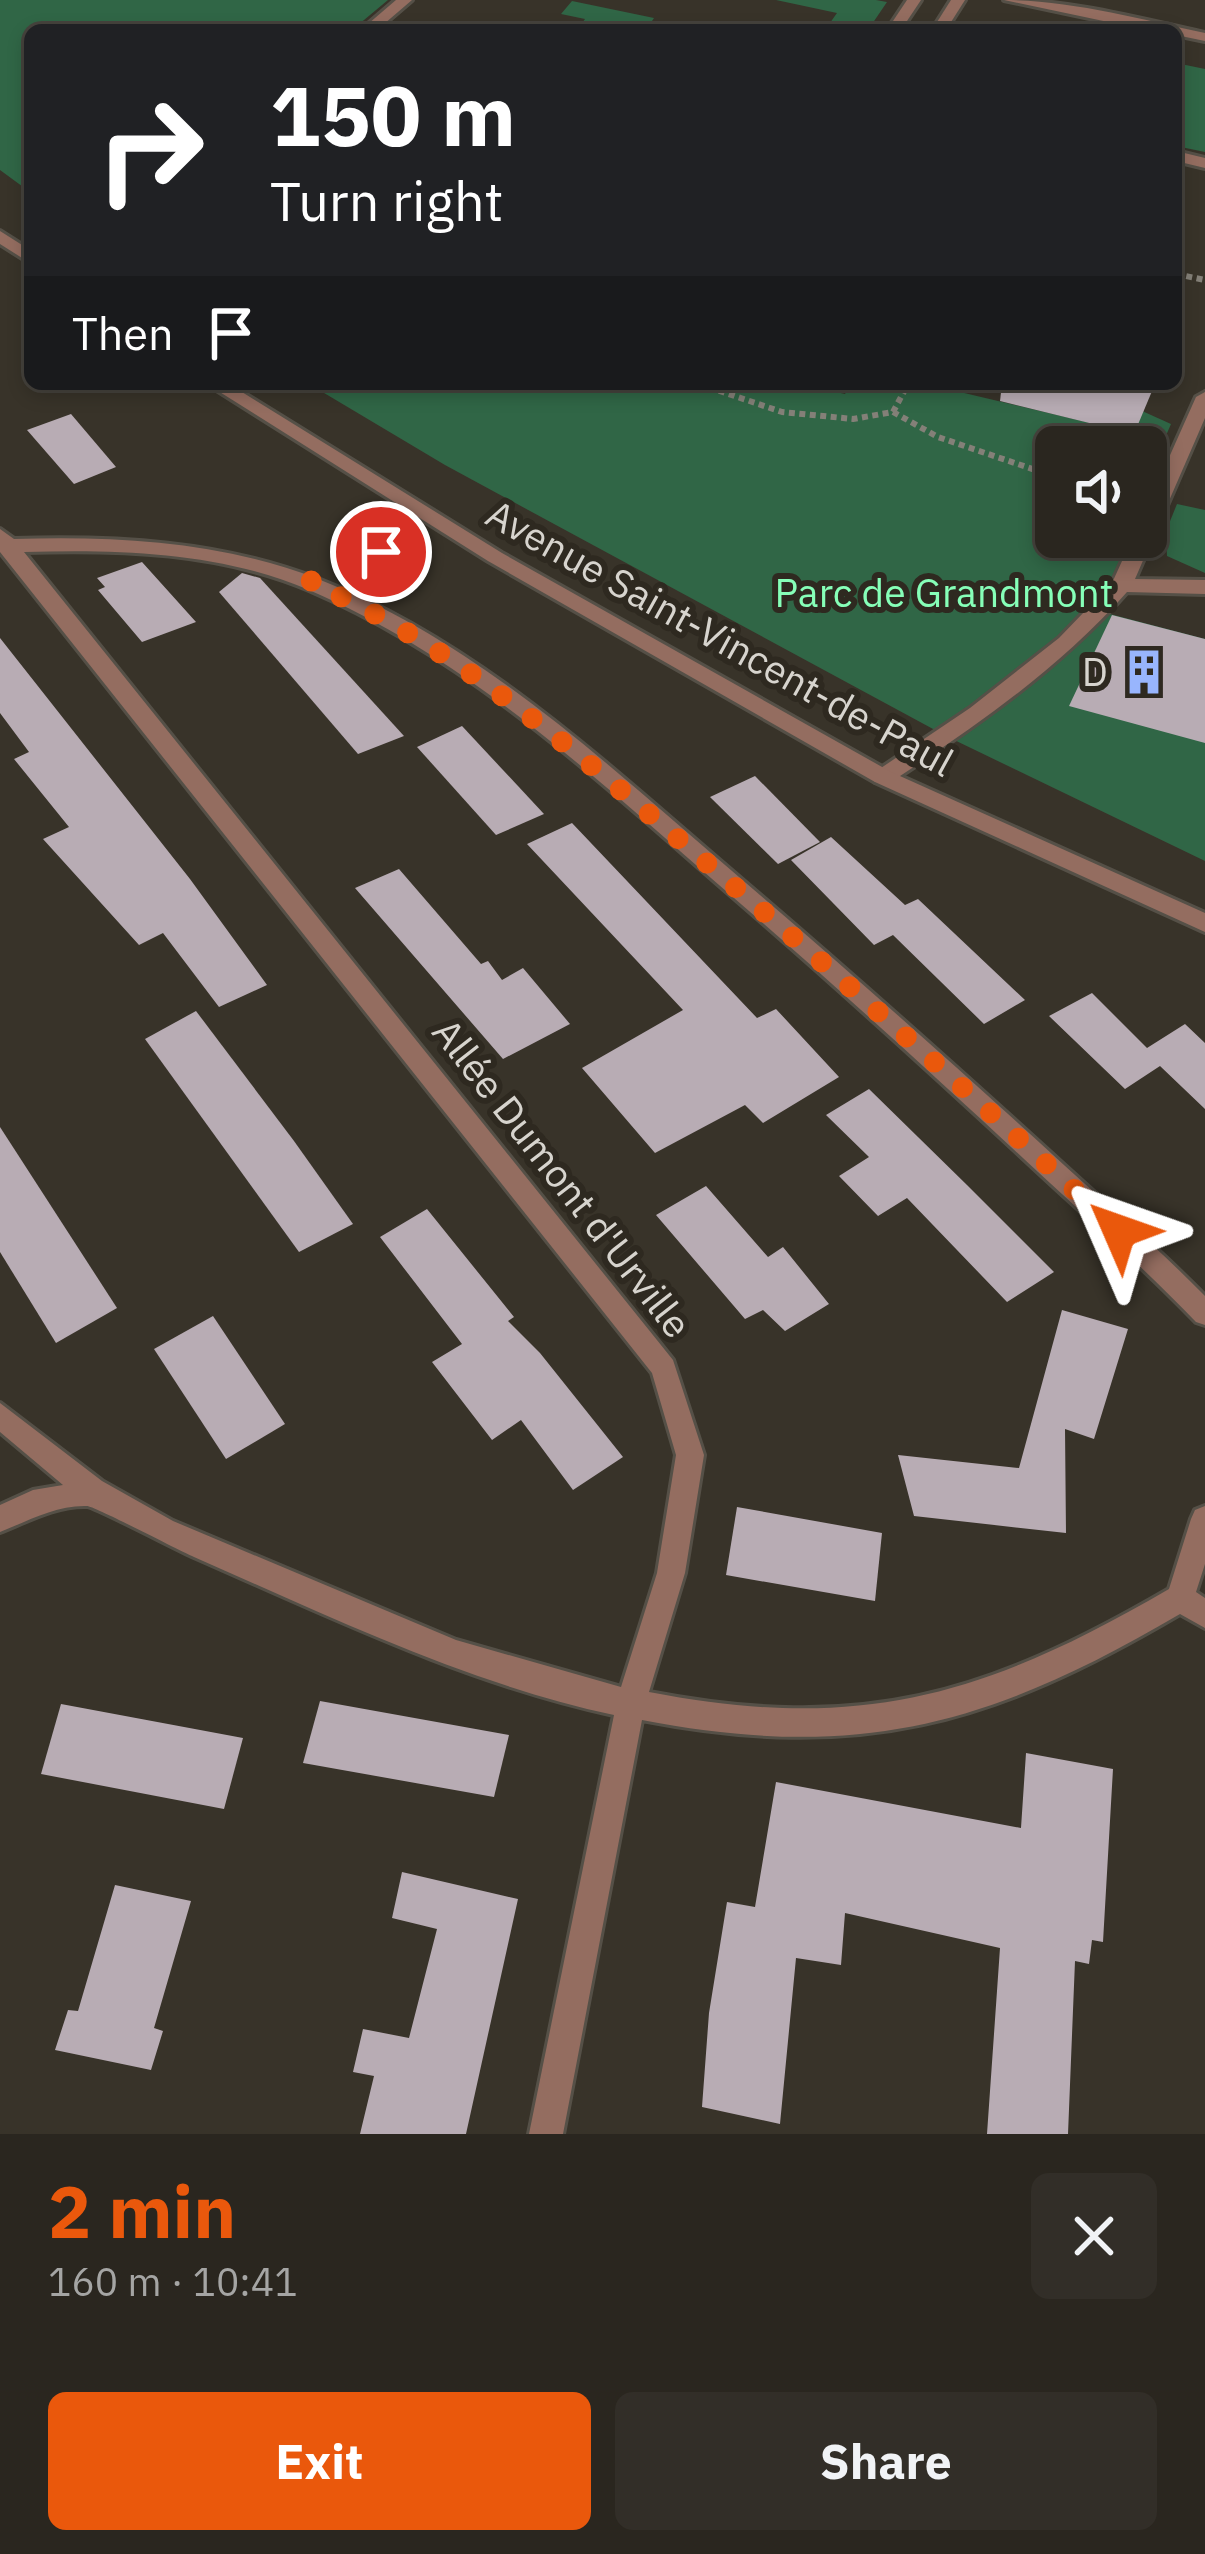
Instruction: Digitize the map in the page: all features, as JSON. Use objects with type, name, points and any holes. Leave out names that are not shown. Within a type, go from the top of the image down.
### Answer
[{"type":"street","points":[[375,24],[405,0]]},
{"type":"street","points":[[1011,0],[1136,24]]},
{"type":"street","name":"Avenue Saint-Vincent-de-Paul","points":[[226,390],[495,557],[883,777],[1205,923]]},
{"type":"street","points":[[1167,484],[1205,397]]},
{"type":"street","points":[[3,542],[150,543],[197,551],[309,582],[457,665],[652,816],[953,1077],[1205,1314]]},
{"type":"street","name":"Allée Dumont d'Urville","points":[[3,542],[664,1368],[690,1455],[671,1573],[631,1702],[546,2134]]},
{"type":"street","points":[[883,777],[1042,664],[1122,585],[1134,558]]},
{"type":"street","points":[[1122,585],[1205,587]]},
{"type":"street","points":[[0,1415],[94,1492],[132,1514],[351,1616],[521,1678],[714,1717],[843,1723],[922,1711],[1029,1679],[1193,1606],[1205,1519]]},
{"type":"street","points":[[0,1520],[33,1503],[94,1492]]},
{"type":"path","points":[[717,390],[782,412],[853,419],[893,412],[938,437],[1035,470]]},
{"type":"path","points":[[893,412],[905,390]]},
{"type":"path","points":[[309,582],[381,552],[495,557]]},
{"type":"green space","points":[[0,0],[388,0],[359,24],[24,24],[24,188],[0,170]]},
{"type":"green space","points":[[776,0],[887,2],[872,24],[829,24],[837,13]]},
{"type":"green space","points":[[572,1],[654,18],[650,24],[581,24],[585,19],[561,14]]},
{"type":"green space","points":[[1182,64],[1205,69],[1205,152],[1182,147]]},
{"type":"green space","name":"Parc de Grandmont","points":[[319,390],[827,390],[845,394],[847,390],[961,390],[1103,426],[1035,426],[1035,558],[1123,558],[1110,614],[1205,639],[1205,861],[946,736],[445,465]]},
{"type":"green space","name":"Parc de Grandmont","points":[[1131,406],[1171,424],[1167,433],[1167,426],[1122,426]]},
{"type":"green space","points":[[1177,504],[1205,510],[1205,573],[1167,556],[1167,529]]},
{"type":"building","points":[[1001,390],[1152,390],[1137,426],[1102,426],[1000,401]]},
{"type":"building","points":[[71,414],[116,467],[74,484],[27,430]]},
{"type":"building","points":[[142,562],[196,622],[142,642],[98,590],[105,587],[97,578]]},
{"type":"building","points":[[242,573],[260,578],[404,736],[358,754],[219,592]]},
{"type":"building","name":"D","points":[[1112,615],[1205,639],[1205,743],[1069,706]]},
{"type":"building","points":[[0,638],[190,879],[267,985],[219,1007],[163,933],[139,945],[43,839],[69,827],[14,759],[29,752],[0,713]]},
{"type":"building","points":[[462,726],[544,814],[496,835],[417,747]]},
{"type":"building","points":[[755,776],[820,842],[778,864],[710,797]]},
{"type":"building","points":[[572,823],[757,1018],[776,1009],[839,1077],[763,1123],[745,1105],[655,1153],[582,1068],[683,1010],[527,844]]},
{"type":"building","points":[[831,837],[905,905],[918,899],[1025,1000],[984,1024],[893,935],[874,945],[791,860]]},
{"type":"building","points":[[399,869],[481,964],[488,961],[502,980],[523,968],[570,1024],[503,1059],[355,888]]},
{"type":"building","points":[[1092,993],[1147,1048],[1185,1024],[1205,1043],[1205,1109],[1160,1066],[1125,1089],[1049,1016]]},
{"type":"building","points":[[196,1011],[353,1224],[299,1252],[145,1039]]},
{"type":"building","points":[[869,1089],[1054,1272],[1007,1302],[907,1198],[878,1216],[839,1176],[869,1157],[826,1115]]},
{"type":"building","points":[[0,1127],[117,1308],[56,1343],[0,1252]]},
{"type":"building","points":[[706,1186],[768,1257],[783,1247],[829,1304],[785,1331],[763,1310],[745,1319],[656,1215]]},
{"type":"building","points":[[427,1209],[514,1317],[508,1321],[540,1353],[623,1457],[573,1490],[521,1420],[492,1440],[432,1362],[462,1344],[380,1237]]},
{"type":"building","points":[[1062,1310],[1128,1329],[1094,1439],[1065,1429],[1066,1533],[914,1516],[898,1455],[1019,1468]]},
{"type":"building","points":[[213,1316],[285,1424],[226,1459],[154,1349]]},
{"type":"building","points":[[737,1507],[882,1533],[875,1601],[726,1575]]},
{"type":"building","points":[[320,1701],[509,1735],[494,1797],[303,1763]]},
{"type":"building","points":[[61,1704],[243,1738],[224,1809],[41,1774]]},
{"type":"building","points":[[1026,1753],[1113,1769],[1103,1942],[1092,1940],[1089,1964],[1075,1961],[1068,2134],[987,2134],[1000,1948],[845,1913],[841,1965],[796,1958],[780,2124],[702,2107],[709,2013],[727,1902],[755,1907],[776,1782],[1021,1828]]},
{"type":"building","points":[[402,1872],[518,1899],[466,2134],[360,2134],[374,2076],[353,2072],[363,2029],[409,2038],[437,1929],[392,1918]]},
{"type":"building","points":[[115,1885],[191,1901],[154,2028],[163,2031],[151,2070],[55,2050],[68,2010],[78,2011]]},
{"type":"place","name":"D","points":[[1144,672]]},
{"type":"route","points":[[381,552],[309,582],[457,665],[615,786],[953,1077],[1119,1231]]}]
